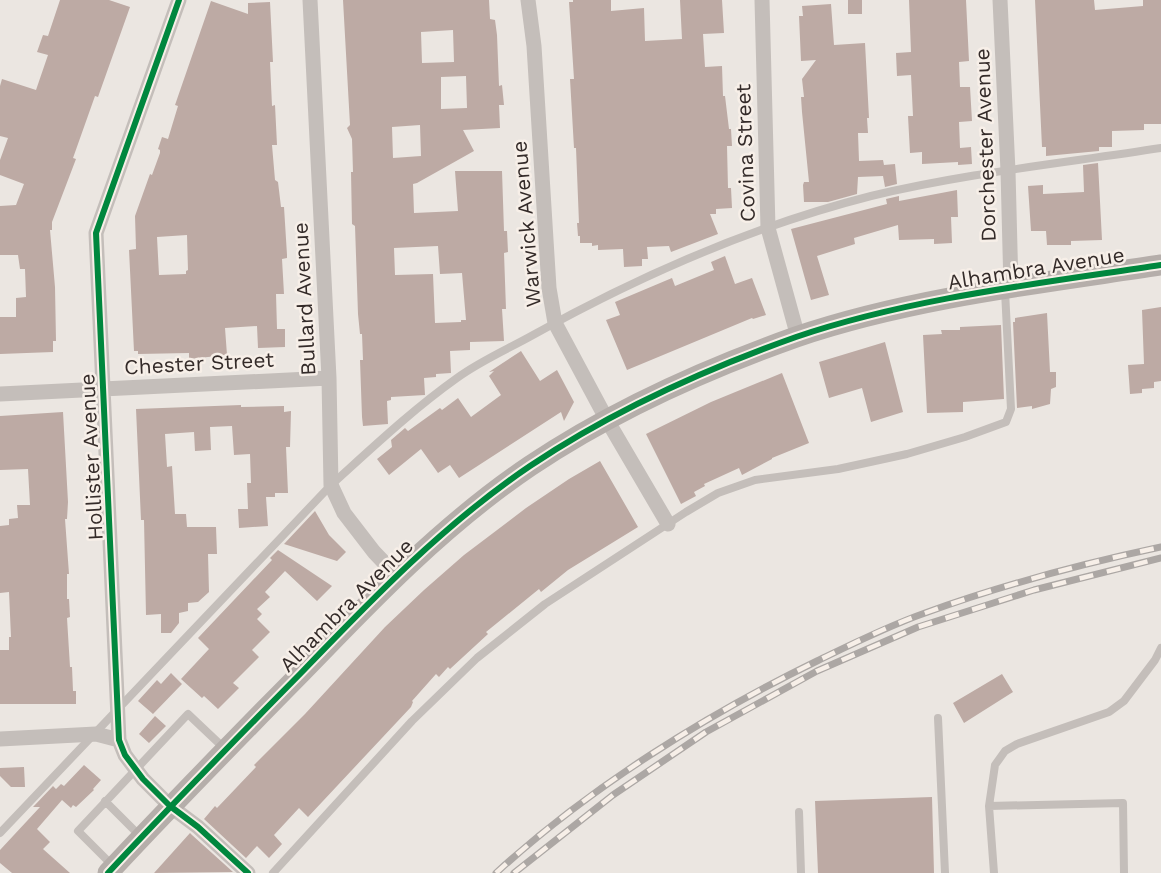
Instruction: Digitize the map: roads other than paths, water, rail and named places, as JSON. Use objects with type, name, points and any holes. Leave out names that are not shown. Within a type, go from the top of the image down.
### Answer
[{"type":"main road","name":"Alhambra Avenue","points":[[111,870],[170,806],[396,575],[474,508],[520,473],[607,420],[673,386],[798,337],[878,314],[1008,289],[1161,265]]},
{"type":"street","name":"Hollister Avenue","points":[[179,0],[96,233],[119,740],[125,755],[143,779],[170,806],[198,827],[248,873]]},
{"type":"street","name":"Bullard Avenue","points":[[310,0],[331,485],[344,513],[374,552],[396,575]]},
{"type":"street","name":"Warwick Avenue","points":[[528,0],[534,46],[549,288],[555,323],[607,420],[668,524]]},
{"type":"street","name":"Covina Street","points":[[762,0],[768,228],[798,337]]},
{"type":"street","name":"Dorchester Avenue","points":[[1000,0],[1008,171],[1008,289]]},
{"type":"street","name":"Chester Street","points":[[0,394],[328,378]]},
{"type":"street","points":[[0,739],[96,734],[119,740]]},
{"type":"lane","points":[[0,832],[96,734],[331,485],[390,432],[458,377],[555,323],[643,278],[768,228],[870,197],[929,184],[1161,148]]},
{"type":"lane","points":[[273,873],[404,730],[477,658],[545,604],[668,524],[717,494],[755,480],[838,469],[895,456],[965,437],[1006,422],[1011,409],[1008,289]]},
{"type":"lane","points":[[994,873],[989,806],[995,765],[1005,752],[1017,744],[1109,712],[1124,701],[1155,660],[1161,648]]},
{"type":"lane","points":[[111,870],[78,831],[135,768],[188,714],[226,750]]},
{"type":"lane","points":[[938,718],[945,873]]},
{"type":"lane","points":[[105,801],[142,837]]},
{"type":"lane","points":[[989,806],[1123,803],[1124,873]]},
{"type":"lane","points":[[799,812],[801,873]]},
{"type":"railway","points":[[496,873],[570,812],[649,756],[732,705],[817,661],[897,624],[983,593],[1161,547]]},
{"type":"railway","points":[[514,873],[613,795],[706,732],[817,671],[918,627],[1034,590],[1161,558]]}]
